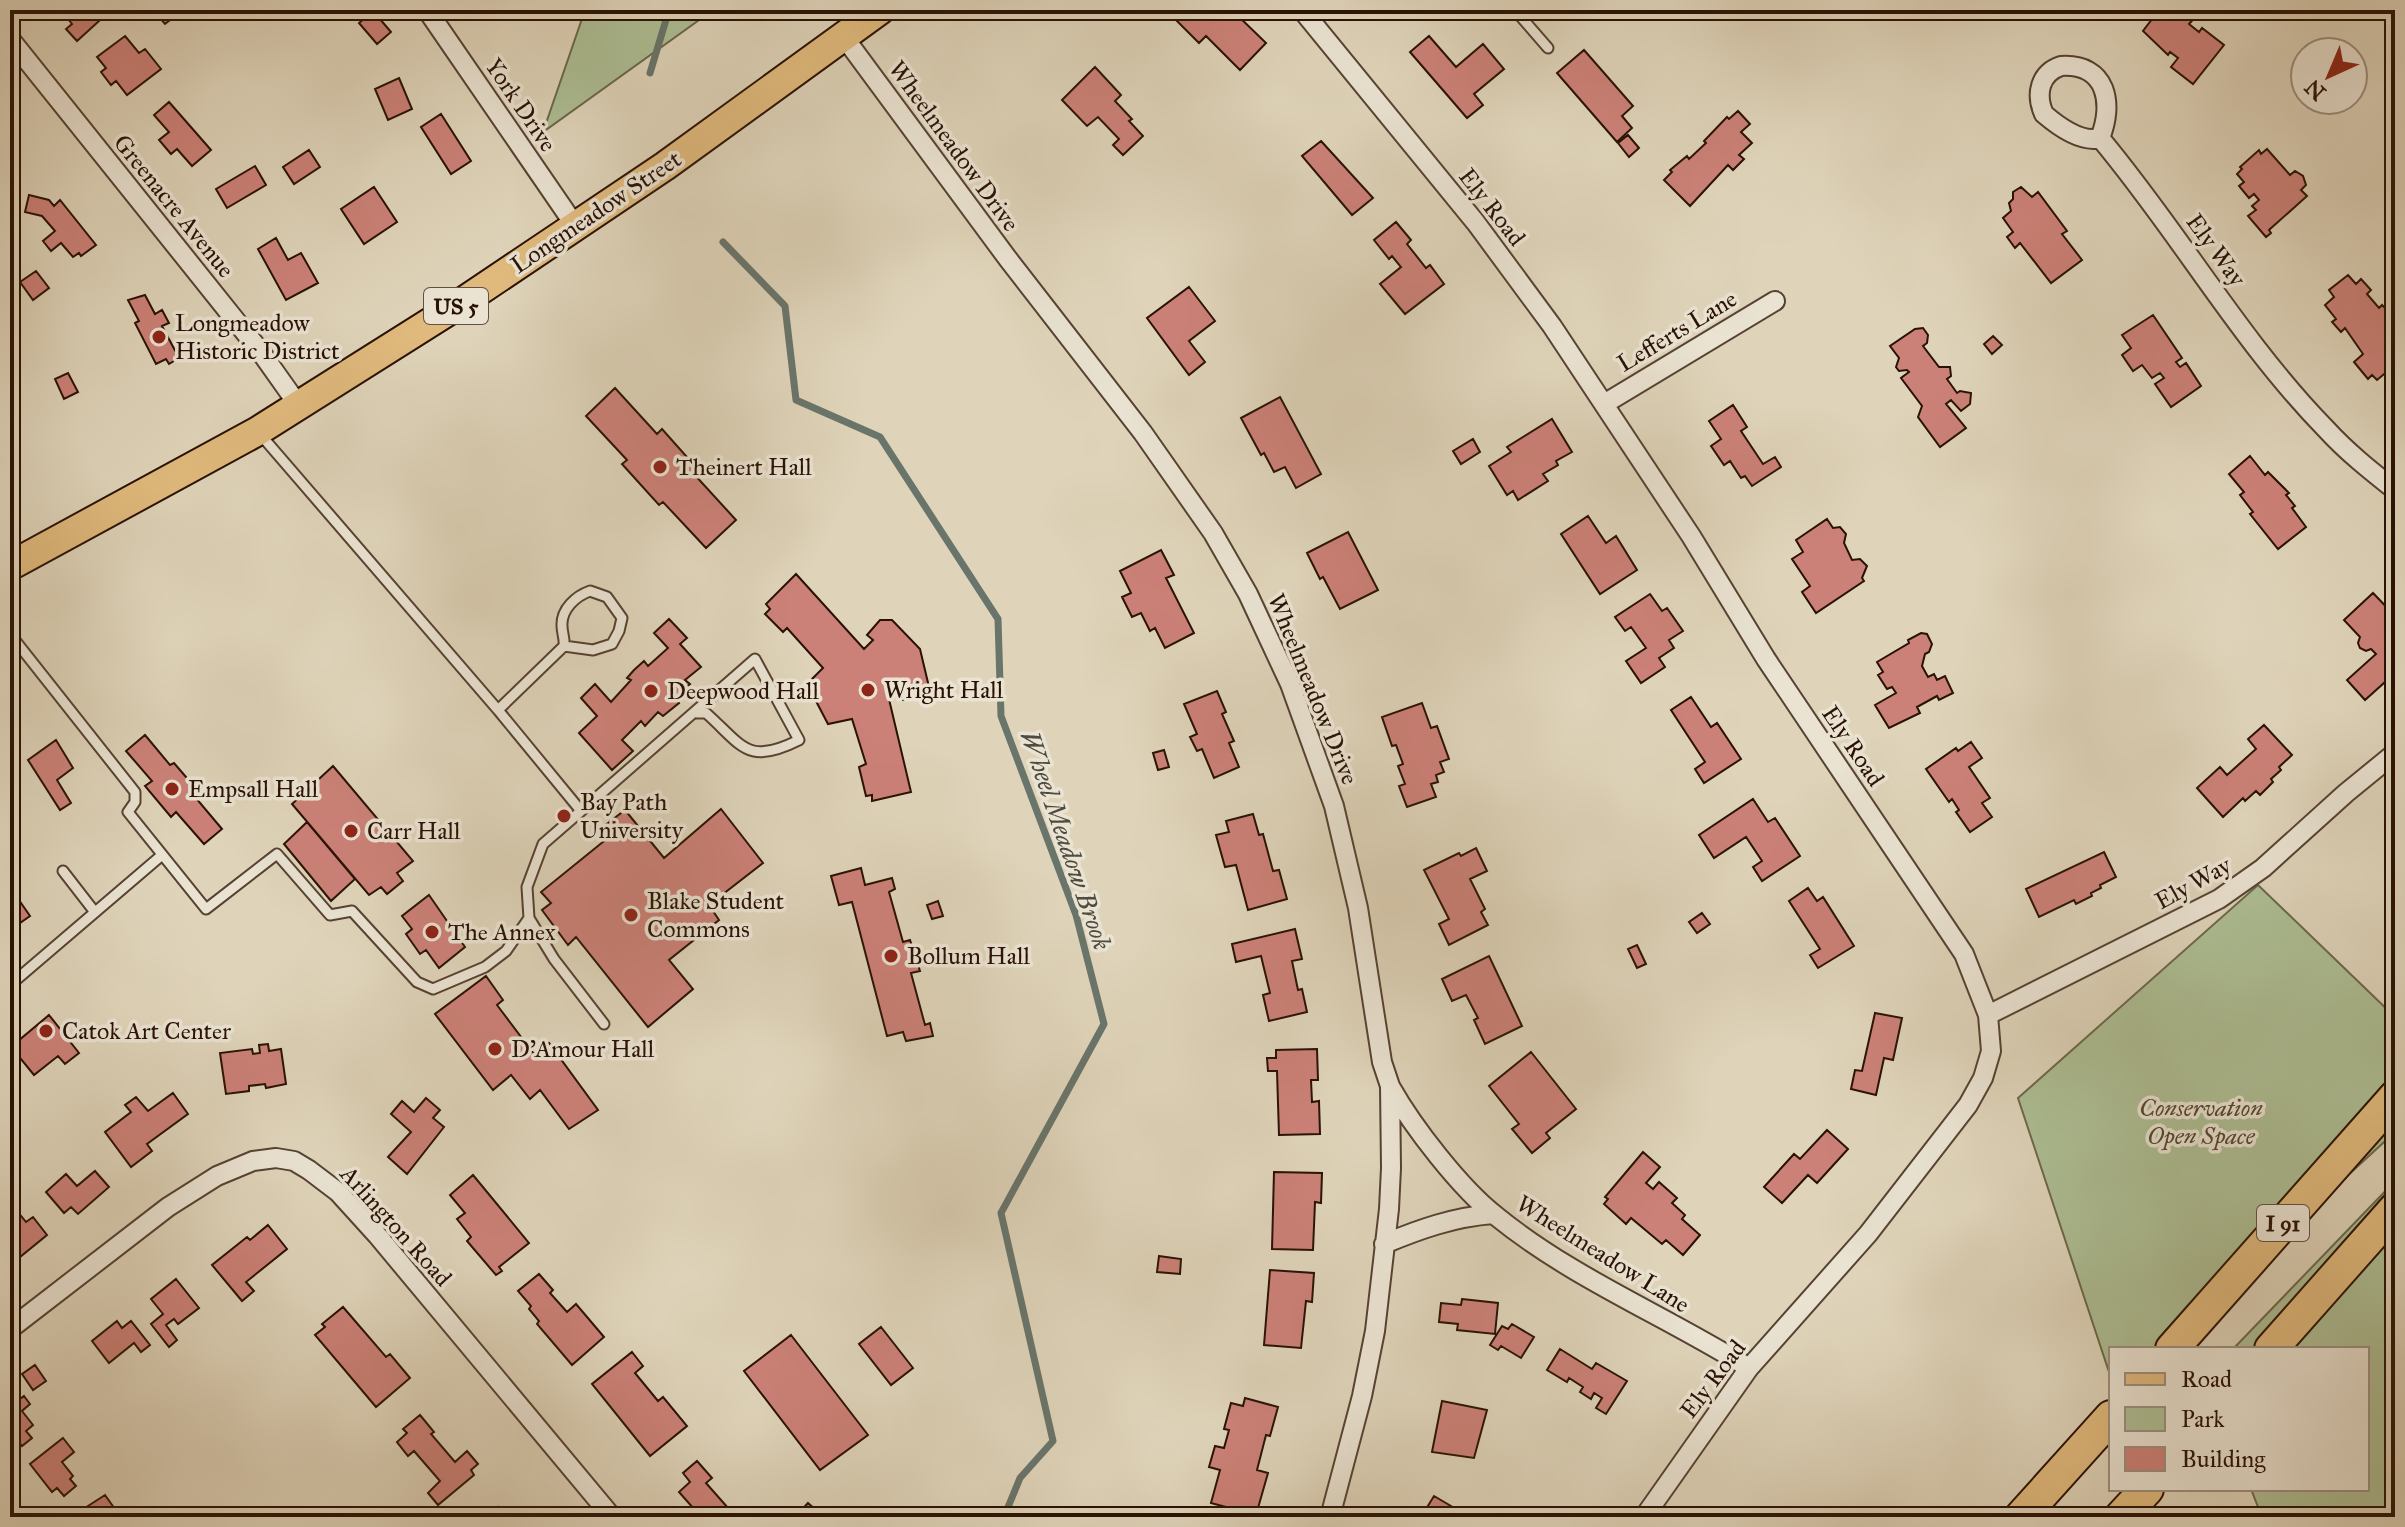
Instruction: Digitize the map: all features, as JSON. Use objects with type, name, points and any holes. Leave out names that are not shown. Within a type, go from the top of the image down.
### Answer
[{"type":"highway","name":"I 91","points":[[2174,1347],[2395,1097]]},
{"type":"highway","points":[[2273,1347],[2395,1209]]},
{"type":"highway","points":[[2021,1517],[2109,1419]]},
{"type":"highway","points":[[2121,1517],[2145,1491]]},
{"type":"main road","name":"Longmeadow Street","points":[[10,566],[299,406],[576,227],[880,10]]},
{"type":"street","name":"York Drive","points":[[427,10],[576,227]]},
{"type":"street","name":"Ely Road","points":[[1302,10],[1476,223],[1552,326],[1691,536],[1766,659],[1964,954],[1988,1015],[1991,1051],[1983,1078],[1968,1105],[1878,1223],[1749,1368],[1644,1517]]},
{"type":"street","name":"Wheelmeadow Drive","points":[[844,37],[1008,259],[1143,433],[1213,533],[1248,594],[1290,684],[1334,806],[1358,908],[1382,1062],[1390,1086],[1391,1168],[1370,1357],[1330,1517]]},
{"type":"street","name":"Greenacre Avenue","points":[[10,39],[253,342],[299,406]]},
{"type":"street","points":[[2079,67],[2103,85],[2107,113],[2100,138],[2078,136],[2044,114],[2039,90],[2047,74],[2054,69],[2079,67]]},
{"type":"street","name":"Ely Way","points":[[2100,138],[2145,193],[2230,311],[2303,404],[2327,431],[2395,490]]},
{"type":"street","name":"Lefferts Lane","points":[[1604,404],[1775,301]]},
{"type":"street","name":"Ely Way","points":[[1988,1015],[2227,895],[2263,868],[2395,753]]},
{"type":"street","name":"Wheelmeadow Lane","points":[[1390,1086],[1465,1187],[1493,1214],[1561,1260],[1749,1368]]},
{"type":"street","name":"Arlington Road","points":[[10,1329],[141,1227],[217,1176],[253,1161],[276,1158],[294,1161],[338,1192],[377,1235],[612,1517]]},
{"type":"street","points":[[1384,1244],[1433,1224],[1493,1214]]},
{"type":"lane","points":[[1515,10],[1548,48]]},
{"type":"lane","points":[[258,431],[581,811]]},
{"type":"lane","points":[[590,591],[607,597],[622,618],[612,644],[593,650],[564,646],[561,622],[568,606],[590,591]]},
{"type":"lane","points":[[10,634],[135,792],[135,802],[128,812],[206,909],[277,854],[330,915],[352,911],[417,982],[433,989],[485,967],[506,951],[529,918]]},
{"type":"lane","points":[[498,710],[564,646]]},
{"type":"lane","points":[[604,1024],[554,959],[529,918],[527,887],[543,844],[697,713],[755,659],[799,740],[767,753],[749,751],[706,713],[697,713]]},
{"type":"lane","points":[[10,985],[162,855]]},
{"type":"lane","points":[[63,871],[94,911]]},
{"type":"green space","points":[[585,10],[713,10],[543,132]]},
{"type":"green space","name":"Conservation Open Space","points":[[2258,885],[2395,1017],[2395,1132],[2161,1347],[2109,1347],[2109,1372],[2018,1098]]},
{"type":"green space","points":[[2395,1181],[2395,1517],[2262,1517],[2252,1491],[2369,1491],[2369,1347],[2235,1347]]},
{"type":"building","points":[[61,10],[110,11],[77,41],[66,29],[72,24]]},
{"type":"building","points":[[153,10],[183,10],[165,24]]},
{"type":"building","points":[[1166,10],[1232,10],[1266,43],[1240,70],[1206,36],[1199,43]]},
{"type":"building","points":[[2159,10],[2174,13],[2176,10],[2193,10],[2198,14],[2189,24],[2199,32],[2202,28],[2224,45],[2193,84],[2171,67],[2178,58],[2170,52],[2168,55],[2143,31]]},
{"type":"building","points":[[373,11],[391,32],[377,44],[359,23]]},
{"type":"building","points":[[125,36],[139,53],[145,49],[161,69],[127,95],[116,81],[111,85],[101,72],[106,68],[97,57]]},
{"type":"building","points":[[1429,36],[1456,67],[1483,44],[1504,69],[1474,94],[1483,105],[1467,118],[1410,52]]},
{"type":"building","points":[[1584,50],[1633,106],[1622,116],[1632,128],[1617,142],[1557,73]]},
{"type":"building","points":[[1095,67],[1121,95],[1115,101],[1143,136],[1123,155],[1113,145],[1119,139],[1098,117],[1087,126],[1062,100]]},
{"type":"building","points":[[399,78],[412,109],[388,120],[375,89]]},
{"type":"building","points":[[169,102],[211,150],[192,166],[177,149],[171,154],[159,140],[169,132],[154,115]]},
{"type":"building","points":[[1738,111],[1750,124],[1741,132],[1752,143],[1739,155],[1744,159],[1733,170],[1728,165],[1690,206],[1664,180],[1672,172],[1670,170],[1687,156],[1689,159],[1727,117],[1729,119]]},
{"type":"building","points":[[441,114],[471,161],[451,174],[421,127]]},
{"type":"building","points":[[1628,135],[1639,148],[1629,157],[1618,143]]},
{"type":"building","points":[[1321,141],[1373,198],[1352,215],[1302,156]]},
{"type":"building","points":[[2267,149],[2290,175],[2295,171],[2303,176],[2306,185],[2301,190],[2307,196],[2269,230],[2271,233],[2266,237],[2248,216],[2256,210],[2252,206],[2259,200],[2254,194],[2249,198],[2239,186],[2244,182],[2237,174],[2242,169],[2240,167],[2259,150],[2261,154]]},
{"type":"building","points":[[309,150],[320,167],[294,184],[283,167]]},
{"type":"building","points":[[255,166],[266,185],[227,208],[216,189]]},
{"type":"building","points":[[374,187],[397,222],[364,244],[341,209]]},
{"type":"building","points":[[2021,187],[2032,197],[2038,192],[2067,231],[2062,234],[2082,260],[2051,283],[2020,243],[2015,248],[2007,237],[2013,232],[2003,218],[2011,211],[2009,203],[2013,192]]},
{"type":"building","points":[[29,195],[49,200],[54,206],[60,200],[96,245],[81,256],[79,253],[73,257],[61,243],[51,251],[43,241],[55,231],[42,216],[25,212]]},
{"type":"building","points":[[1396,222],[1411,240],[1407,244],[1426,268],[1430,265],[1444,284],[1405,314],[1380,284],[1401,267],[1392,256],[1389,259],[1374,240]]},
{"type":"building","points":[[276,238],[288,260],[301,253],[318,283],[286,300],[258,249]]},
{"type":"building","points":[[36,271],[49,288],[33,300],[20,282]]},
{"type":"building","points":[[2348,275],[2356,284],[2361,279],[2371,290],[2367,294],[2379,308],[2382,305],[2393,316],[2395,314],[2395,365],[2377,380],[2372,375],[2368,379],[2354,362],[2363,354],[2345,328],[2341,332],[2332,322],[2336,319],[2325,305],[2334,297],[2329,290]]},
{"type":"building","points":[[1189,287],[1215,321],[1189,341],[1205,362],[1189,375],[1147,318]]},
{"type":"building","points":[[145,295],[155,314],[162,310],[169,323],[162,326],[179,358],[169,364],[166,359],[156,364],[135,323],[139,321],[128,300]]},
{"type":"building","points":[[2153,315],[2182,358],[2176,362],[2180,367],[2186,363],[2201,386],[2171,407],[2155,384],[2164,378],[2160,373],[2152,378],[2142,365],[2133,371],[2122,355],[2131,348],[2122,335]]},
{"type":"building","points":[[1923,328],[1928,335],[1927,343],[1923,346],[1939,367],[1950,367],[1951,376],[1947,379],[1957,393],[1971,393],[1970,404],[1961,411],[1951,400],[1946,404],[1966,428],[1940,447],[1918,417],[1922,406],[1901,378],[1909,372],[1899,371],[1896,367],[1899,358],[1890,346],[1915,329]]},
{"type":"building","points":[[1993,336],[2002,345],[1992,354],[1984,344]]},
{"type":"building","points":[[68,373],[78,392],[64,399],[55,379]]},
{"type":"building","name":"Theinert Hall","points":[[615,388],[657,434],[662,429],[698,469],[693,473],[736,520],[706,548],[663,502],[659,505],[622,464],[627,460],[586,416]]},
{"type":"building","points":[[1280,397],[1321,474],[1296,488],[1285,467],[1274,472],[1241,418]]},
{"type":"building","points":[[1733,405],[1747,427],[1741,431],[1763,464],[1775,457],[1781,467],[1752,486],[1745,476],[1741,478],[1730,461],[1724,465],[1711,446],[1721,439],[1709,421]]},
{"type":"building","points":[[1552,419],[1572,452],[1556,461],[1558,465],[1543,474],[1548,481],[1518,500],[1513,491],[1507,495],[1489,466],[1511,452],[1507,447]]},
{"type":"building","points":[[1473,439],[1480,452],[1461,464],[1453,451]]},
{"type":"building","points":[[2250,456],[2265,475],[2268,472],[2289,493],[2286,495],[2295,506],[2292,508],[2306,527],[2278,549],[2250,514],[2253,512],[2240,495],[2244,492],[2229,474]]},
{"type":"building","points":[[1588,516],[1606,543],[1616,536],[1637,570],[1600,594],[1561,534]]},
{"type":"building","points":[[1827,519],[1833,528],[1840,527],[1846,534],[1844,543],[1852,560],[1860,559],[1867,566],[1862,578],[1864,581],[1816,613],[1802,592],[1810,586],[1792,559],[1803,552],[1796,540]]},
{"type":"building","points":[[1348,532],[1378,590],[1340,609],[1307,553]]},
{"type":"building","points":[[1161,550],[1174,575],[1166,578],[1194,633],[1165,648],[1155,628],[1150,631],[1141,613],[1132,617],[1122,597],[1131,593],[1120,571]]},
{"type":"building","name":"Wright Hall","points":[[796,574],[864,649],[873,640],[867,635],[880,620],[892,620],[920,649],[929,687],[918,698],[903,700],[901,692],[888,695],[911,792],[872,801],[872,795],[866,796],[859,767],[866,764],[852,719],[828,724],[807,684],[823,668],[787,628],[783,632],[765,614],[770,609],[766,604]]},
{"type":"building","points":[[2373,593],[2395,616],[2395,655],[2388,662],[2395,673],[2365,700],[2347,680],[2376,654],[2371,649],[2366,651],[2360,648],[2360,637],[2344,620]]},
{"type":"building","points":[[1650,594],[1662,611],[1667,608],[1683,631],[1669,640],[1674,648],[1659,658],[1665,667],[1641,683],[1626,661],[1646,648],[1631,627],[1625,631],[1615,617]]},
{"type":"building","name":"Deepwood Hall","points":[[669,619],[687,638],[680,644],[701,667],[685,680],[690,684],[675,698],[679,703],[663,716],[658,712],[645,726],[641,721],[622,740],[633,751],[612,770],[579,733],[597,716],[581,698],[595,684],[611,702],[631,680],[627,678],[634,670],[644,661],[648,666],[668,648],[654,633]]},
{"type":"building","points":[[1921,633],[1927,634],[1932,644],[1922,666],[1928,677],[1934,674],[1937,680],[1945,676],[1953,693],[1939,700],[1937,696],[1917,707],[1920,713],[1889,728],[1875,705],[1896,693],[1892,687],[1887,689],[1878,675],[1883,672],[1877,662]]},
{"type":"building","points":[[1217,691],[1226,712],[1222,714],[1234,741],[1229,743],[1239,767],[1214,778],[1202,749],[1197,751],[1190,737],[1197,734],[1184,704]]},
{"type":"building","points":[[1691,697],[1711,727],[1717,723],[1741,759],[1704,783],[1695,769],[1705,762],[1671,710]]},
{"type":"building","points":[[1422,703],[1431,728],[1437,726],[1449,759],[1440,762],[1444,772],[1436,775],[1438,782],[1431,784],[1436,797],[1407,807],[1399,786],[1405,784],[1398,766],[1403,764],[1396,745],[1392,746],[1382,717]]},
{"type":"building","points":[[2264,725],[2292,755],[2279,767],[2281,770],[2271,779],[2273,782],[2260,795],[2256,791],[2245,801],[2243,798],[2223,817],[2197,788],[2220,767],[2227,775],[2256,749],[2248,739]]},
{"type":"building","name":"Empsall Hall","points":[[145,735],[170,765],[174,763],[199,792],[195,797],[222,829],[204,844],[176,812],[171,817],[145,786],[152,781],[126,751]]},
{"type":"building","points":[[56,740],[73,768],[57,780],[71,803],[60,810],[28,760]]},
{"type":"building","points":[[1971,742],[1982,758],[1969,767],[1990,798],[1982,803],[1992,817],[1970,832],[1956,812],[1959,810],[1952,799],[1949,802],[1926,769],[1956,748],[1958,751]]},
{"type":"building","points":[[1164,750],[1169,767],[1158,770],[1153,753]]},
{"type":"building","name":"Carr Hall","points":[[333,766],[413,861],[397,873],[403,881],[387,894],[381,887],[369,895],[292,804]]},
{"type":"building","points":[[1753,799],[1768,822],[1775,818],[1800,856],[1762,881],[1753,867],[1762,861],[1746,837],[1714,858],[1699,835]]},
{"type":"building","name":"Blake Student Commons","points":[[721,809],[763,863],[709,905],[719,920],[669,960],[693,989],[648,1027],[576,937],[568,945],[542,910],[551,903],[541,892],[609,837],[603,827],[625,810],[664,858]]},
{"type":"building","points":[[1253,814],[1259,835],[1263,834],[1273,871],[1279,870],[1287,899],[1248,910],[1236,865],[1225,867],[1216,835],[1229,832],[1226,821]]},
{"type":"building","points":[[307,822],[355,879],[331,901],[284,844]]},
{"type":"building","points":[[1476,848],[1487,871],[1470,879],[1485,909],[1481,912],[1488,925],[1449,945],[1439,924],[1449,919],[1424,870]]},
{"type":"building","points":[[2104,852],[2116,877],[2100,885],[2101,888],[2091,893],[2092,896],[2076,904],[2074,900],[2039,917],[2026,889]]},
{"type":"building","name":"Bollum Hall","points":[[861,868],[865,885],[892,878],[895,889],[889,892],[903,942],[910,940],[920,971],[911,973],[925,1025],[930,1023],[933,1036],[906,1041],[903,1032],[887,1036],[852,902],[839,905],[831,876]]},
{"type":"building","points":[[10,887],[30,916],[10,930]]},
{"type":"building","points":[[1808,888],[1817,901],[1823,897],[1854,946],[1818,968],[1810,955],[1820,949],[1789,901]]},
{"type":"building","name":"The Annex","points":[[429,895],[465,947],[439,968],[426,950],[420,954],[406,934],[412,929],[402,916]]},
{"type":"building","points":[[938,901],[943,916],[932,919],[927,905]]},
{"type":"building","points":[[1702,913],[1710,924],[1697,933],[1689,922]]},
{"type":"building","points":[[1295,929],[1302,959],[1292,961],[1298,990],[1302,989],[1307,1012],[1269,1021],[1263,995],[1270,993],[1261,956],[1236,962],[1232,944]]},
{"type":"building","points":[[1637,945],[1646,964],[1637,968],[1628,949]]},
{"type":"building","points":[[1489,956],[1522,1026],[1485,1044],[1474,1020],[1478,1018],[1466,995],[1452,1001],[1442,979]]},
{"type":"building","name":"D'Amour Hall","points":[[486,976],[503,1000],[497,1005],[534,1054],[549,1043],[598,1110],[569,1129],[540,1090],[530,1099],[511,1075],[493,1090],[435,1014]]},
{"type":"building","points":[[1875,1013],[1902,1018],[1893,1060],[1884,1058],[1876,1095],[1851,1089],[1855,1070],[1862,1071]]},
{"type":"building","name":"Catok Art Center","points":[[49,1015],[79,1053],[65,1064],[58,1056],[34,1075],[11,1047]]},
{"type":"building","points":[[268,1044],[269,1051],[281,1049],[286,1084],[266,1088],[265,1084],[249,1086],[249,1091],[226,1094],[220,1053],[252,1049],[253,1054],[260,1053],[259,1045]]},
{"type":"building","points":[[1317,1049],[1318,1080],[1311,1080],[1312,1102],[1319,1101],[1320,1134],[1279,1135],[1277,1071],[1268,1071],[1267,1058],[1276,1058],[1276,1050]]},
{"type":"building","points":[[1531,1052],[1576,1109],[1546,1133],[1550,1138],[1532,1153],[1512,1129],[1519,1124],[1489,1086]]},
{"type":"building","points":[[173,1093],[188,1114],[147,1144],[152,1151],[131,1167],[105,1132],[131,1112],[125,1105],[136,1097],[148,1111]]},
{"type":"building","points":[[426,1098],[440,1110],[433,1118],[444,1127],[407,1174],[388,1157],[411,1132],[391,1114],[402,1101],[414,1112]]},
{"type":"building","points":[[1827,1130],[1848,1149],[1817,1183],[1808,1175],[1782,1203],[1764,1187],[1794,1154],[1800,1159]]},
{"type":"building","points":[[1643,1152],[1660,1167],[1646,1183],[1653,1189],[1659,1182],[1677,1198],[1672,1203],[1685,1215],[1682,1219],[1700,1235],[1683,1255],[1666,1240],[1662,1244],[1631,1218],[1626,1224],[1604,1204],[1608,1199],[1605,1197]]},
{"type":"building","points":[[95,1171],[109,1187],[78,1214],[71,1207],[64,1213],[46,1192],[66,1174],[77,1186]]},
{"type":"building","points":[[1274,1172],[1322,1173],[1321,1203],[1315,1202],[1313,1250],[1272,1249]]},
{"type":"building","points":[[473,1175],[529,1243],[499,1267],[502,1271],[496,1275],[467,1241],[471,1237],[457,1219],[465,1213],[450,1195]]},
{"type":"building","points":[[10,1202],[26,1222],[33,1217],[47,1235],[20,1257],[10,1245]]},
{"type":"building","points":[[268,1225],[287,1249],[246,1282],[254,1291],[242,1301],[212,1265],[247,1237],[250,1240]]},
{"type":"building","points":[[1159,1256],[1181,1259],[1180,1274],[1157,1272]]},
{"type":"building","points":[[1270,1270],[1314,1273],[1312,1302],[1306,1301],[1301,1348],[1264,1345]]},
{"type":"building","points":[[539,1274],[553,1290],[550,1293],[567,1312],[576,1304],[604,1337],[572,1365],[537,1324],[539,1321],[529,1309],[531,1306],[518,1291]]},
{"type":"building","points":[[176,1279],[199,1308],[178,1324],[174,1319],[166,1325],[177,1340],[169,1347],[151,1324],[163,1314],[151,1299]]},
{"type":"building","points":[[1462,1299],[1498,1303],[1495,1334],[1457,1330],[1458,1324],[1439,1322],[1441,1303],[1461,1305]]},
{"type":"building","points":[[343,1307],[386,1357],[390,1354],[410,1378],[376,1407],[315,1335],[325,1327],[322,1324]]},
{"type":"building","points":[[117,1321],[122,1328],[131,1321],[150,1345],[141,1352],[134,1343],[109,1363],[92,1341]]},
{"type":"building","points":[[1512,1324],[1534,1337],[1521,1358],[1501,1346],[1498,1350],[1490,1345],[1502,1326],[1508,1329]]},
{"type":"building","points":[[881,1327],[913,1368],[891,1385],[859,1344]]},
{"type":"building","points":[[791,1335],[868,1435],[820,1470],[744,1371]]},
{"type":"building","points":[[1560,1349],[1592,1369],[1596,1363],[1627,1381],[1606,1414],[1596,1408],[1602,1398],[1594,1393],[1591,1399],[1580,1392],[1583,1387],[1547,1370]]},
{"type":"building","points":[[632,1352],[643,1366],[635,1373],[658,1401],[663,1397],[687,1426],[650,1456],[592,1384]]},
{"type":"building","points":[[35,1365],[46,1381],[33,1390],[22,1374]]},
{"type":"building","points":[[24,1396],[30,1404],[22,1411],[33,1425],[26,1431],[32,1438],[22,1446],[15,1438],[10,1439],[10,1403]]},
{"type":"building","points":[[1245,1398],[1278,1407],[1270,1436],[1266,1435],[1257,1470],[1268,1473],[1256,1515],[1211,1503],[1220,1470],[1209,1467],[1215,1446],[1224,1448],[1229,1430],[1224,1429],[1231,1403],[1243,1406]]},
{"type":"building","points":[[1442,1401],[1487,1410],[1474,1458],[1432,1452]]},
{"type":"building","points":[[420,1415],[434,1432],[431,1434],[455,1462],[467,1451],[478,1464],[471,1470],[474,1475],[438,1505],[428,1493],[440,1481],[414,1451],[408,1456],[397,1442],[407,1433],[403,1429]]},
{"type":"building","points":[[63,1438],[74,1452],[62,1462],[73,1476],[70,1479],[76,1486],[64,1496],[57,1488],[52,1492],[30,1464]]},
{"type":"building","points":[[697,1461],[712,1478],[706,1483],[736,1517],[701,1517],[679,1492],[690,1482],[683,1473]]},
{"type":"building","points":[[105,1495],[117,1512],[110,1517],[71,1517]]},
{"type":"building","points":[[1434,1496],[1468,1516],[1468,1517],[1421,1517]]},
{"type":"building","points":[[808,1503],[824,1517],[795,1517]]},
{"type":"building","points":[[498,1507],[507,1517],[487,1517]]},
{"type":"waterway","name":"Wheel Meadow Brook","points":[[650,73],[669,10]]},
{"type":"waterway","name":"Wheel Meadow Brook","points":[[723,242],[785,306],[796,400],[880,437],[998,619],[1001,716],[1076,915],[1104,1024],[1001,1213],[1053,1441],[1020,1478],[1004,1517]]},
{"type":"place","name":"Longmeadow Historic District","points":[[159,337]]},
{"type":"place","name":"Theinert Hall","points":[[660,467]]},
{"type":"place","name":"Wright Hall","points":[[868,690]]},
{"type":"place","name":"Deepwood Hall","points":[[651,691]]},
{"type":"place","name":"Empsall Hall","points":[[172,789]]},
{"type":"place","name":"Bay Path University","points":[[564,816]]},
{"type":"place","name":"Carr Hall","points":[[351,831]]},
{"type":"place","name":"Blake Student Commons","points":[[631,915]]},
{"type":"place","name":"The Annex","points":[[432,932]]},
{"type":"place","name":"Bollum Hall","points":[[891,956]]},
{"type":"place","name":"Catok Art Center","points":[[46,1031]]},
{"type":"place","name":"D'Amour Hall","points":[[495,1049]]}]
